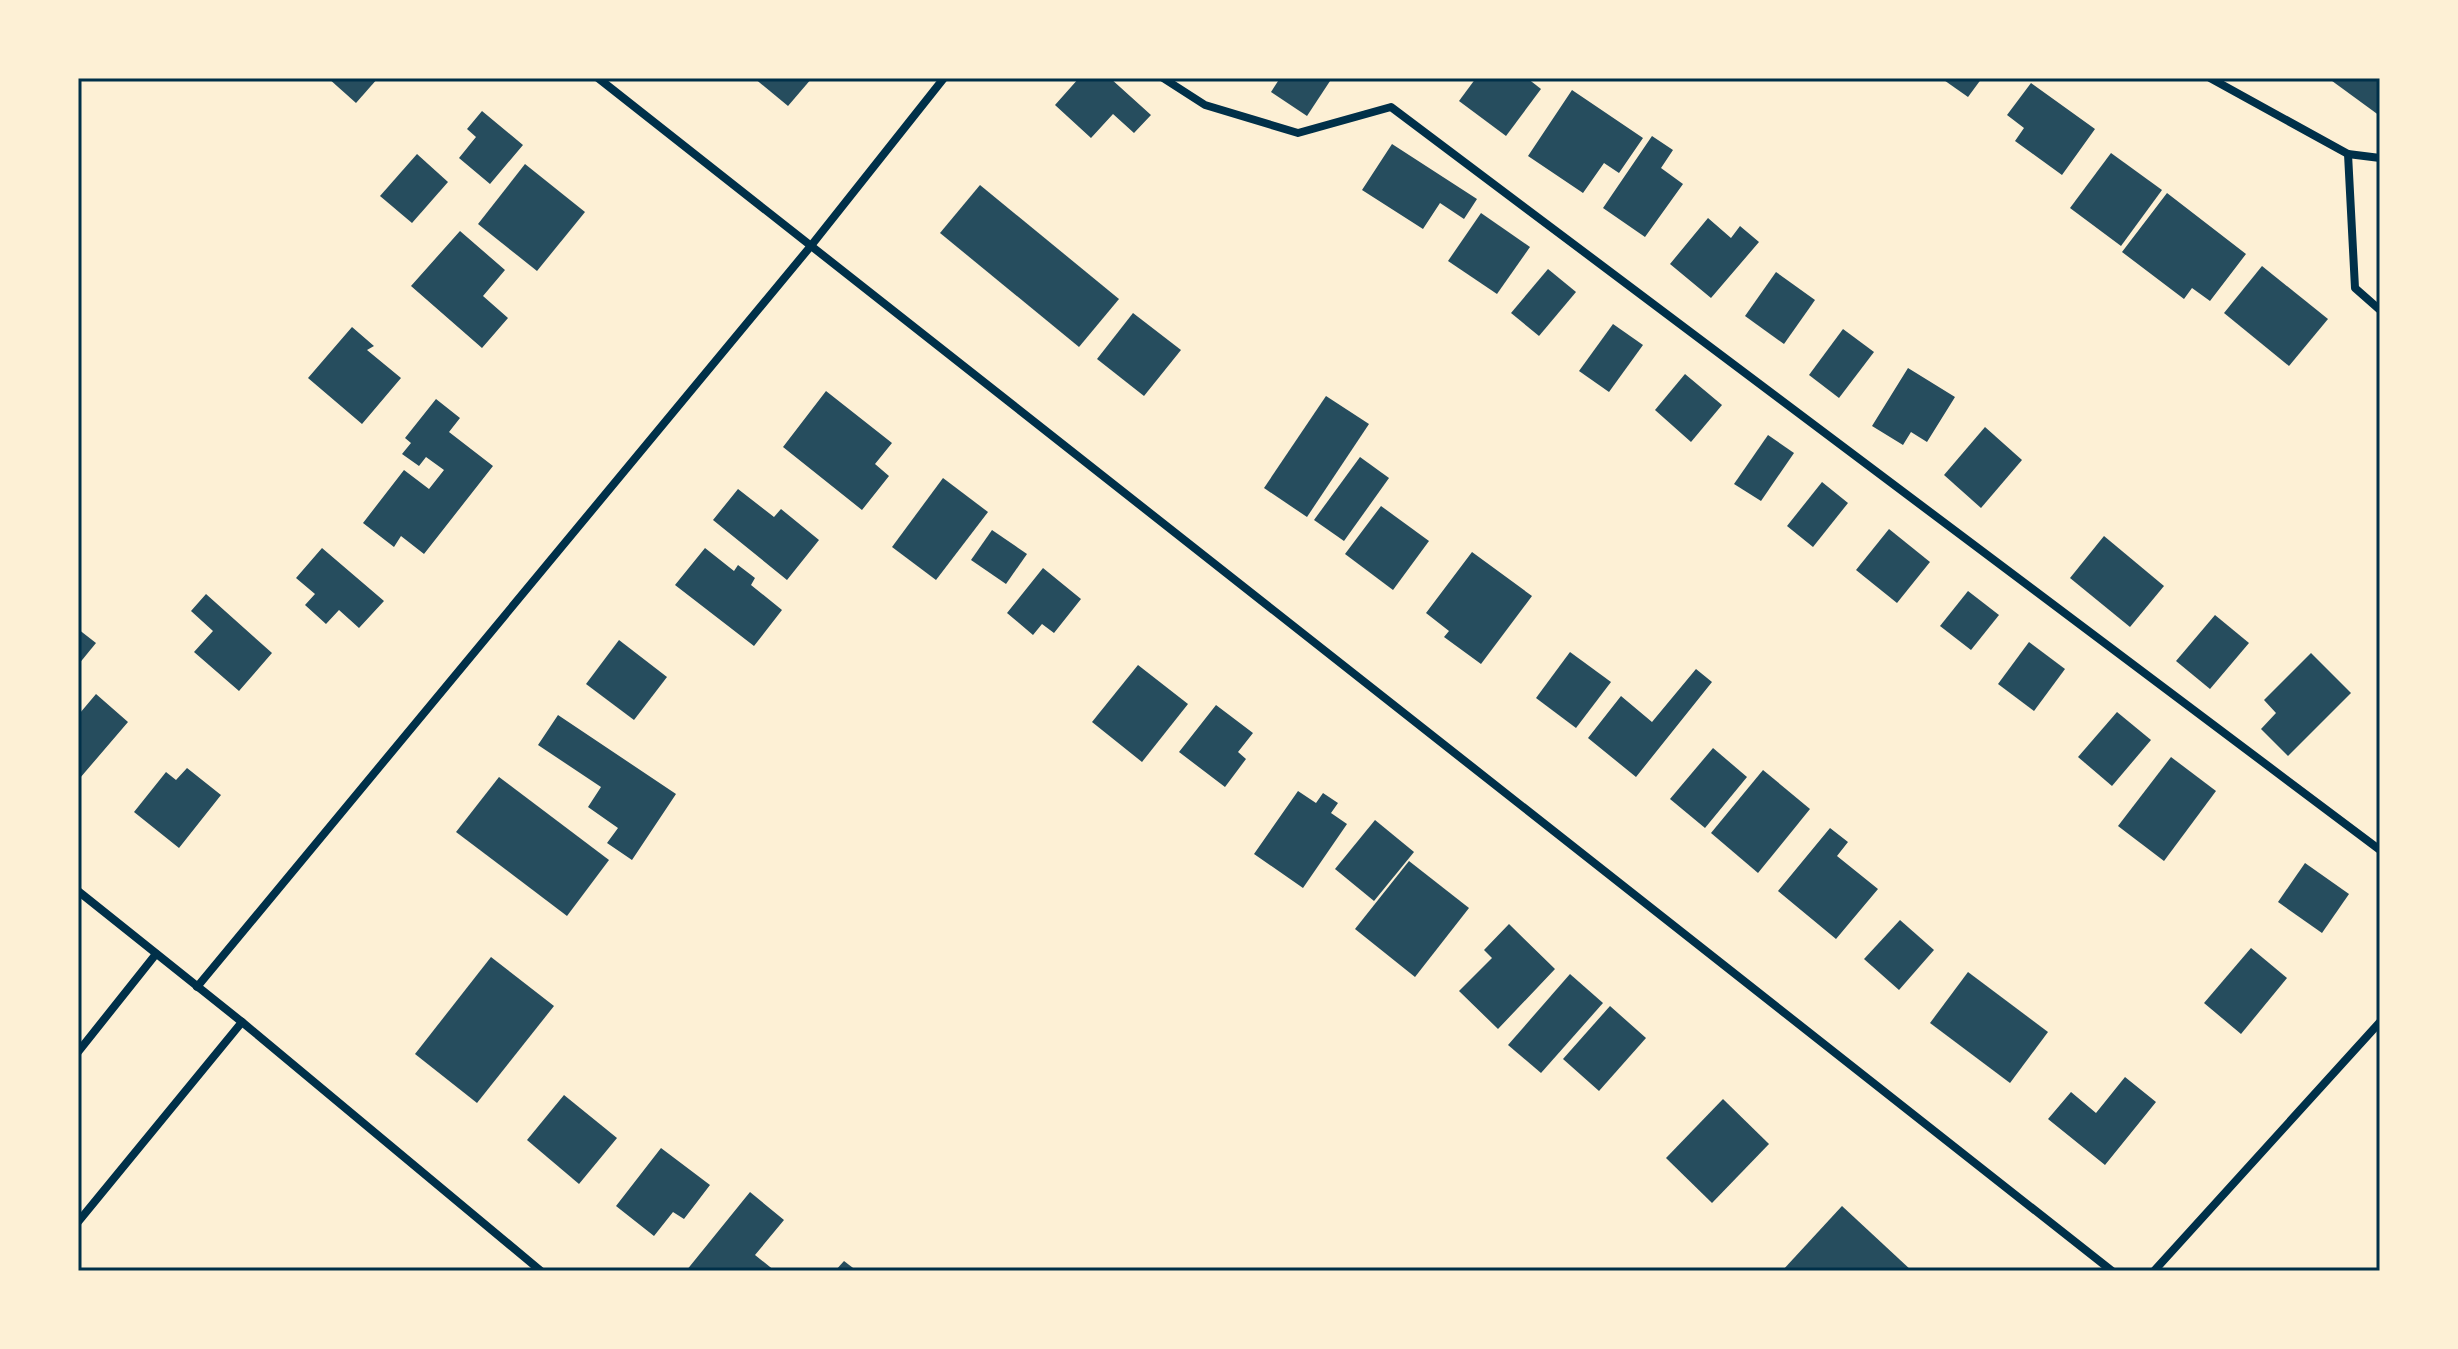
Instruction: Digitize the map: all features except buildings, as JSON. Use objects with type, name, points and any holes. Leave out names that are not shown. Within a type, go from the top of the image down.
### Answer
[{"type":"street","points":[[598,78],[2112,1271]]},
{"type":"street","points":[[197,987],[810,247],[944,78]]},
{"type":"street","points":[[1163,78],[1205,105],[1298,133],[1391,107],[2380,850]]},
{"type":"street","points":[[2210,78],[2348,154],[2380,158]]},
{"type":"street","points":[[2348,154],[2355,288],[2380,310]]},
{"type":"street","points":[[78,891],[242,1022],[541,1271]]},
{"type":"street","points":[[78,1052],[156,954]]},
{"type":"street","points":[[78,1222],[242,1022]]},
{"type":"street","points":[[2154,1271],[2380,1022]]}]
